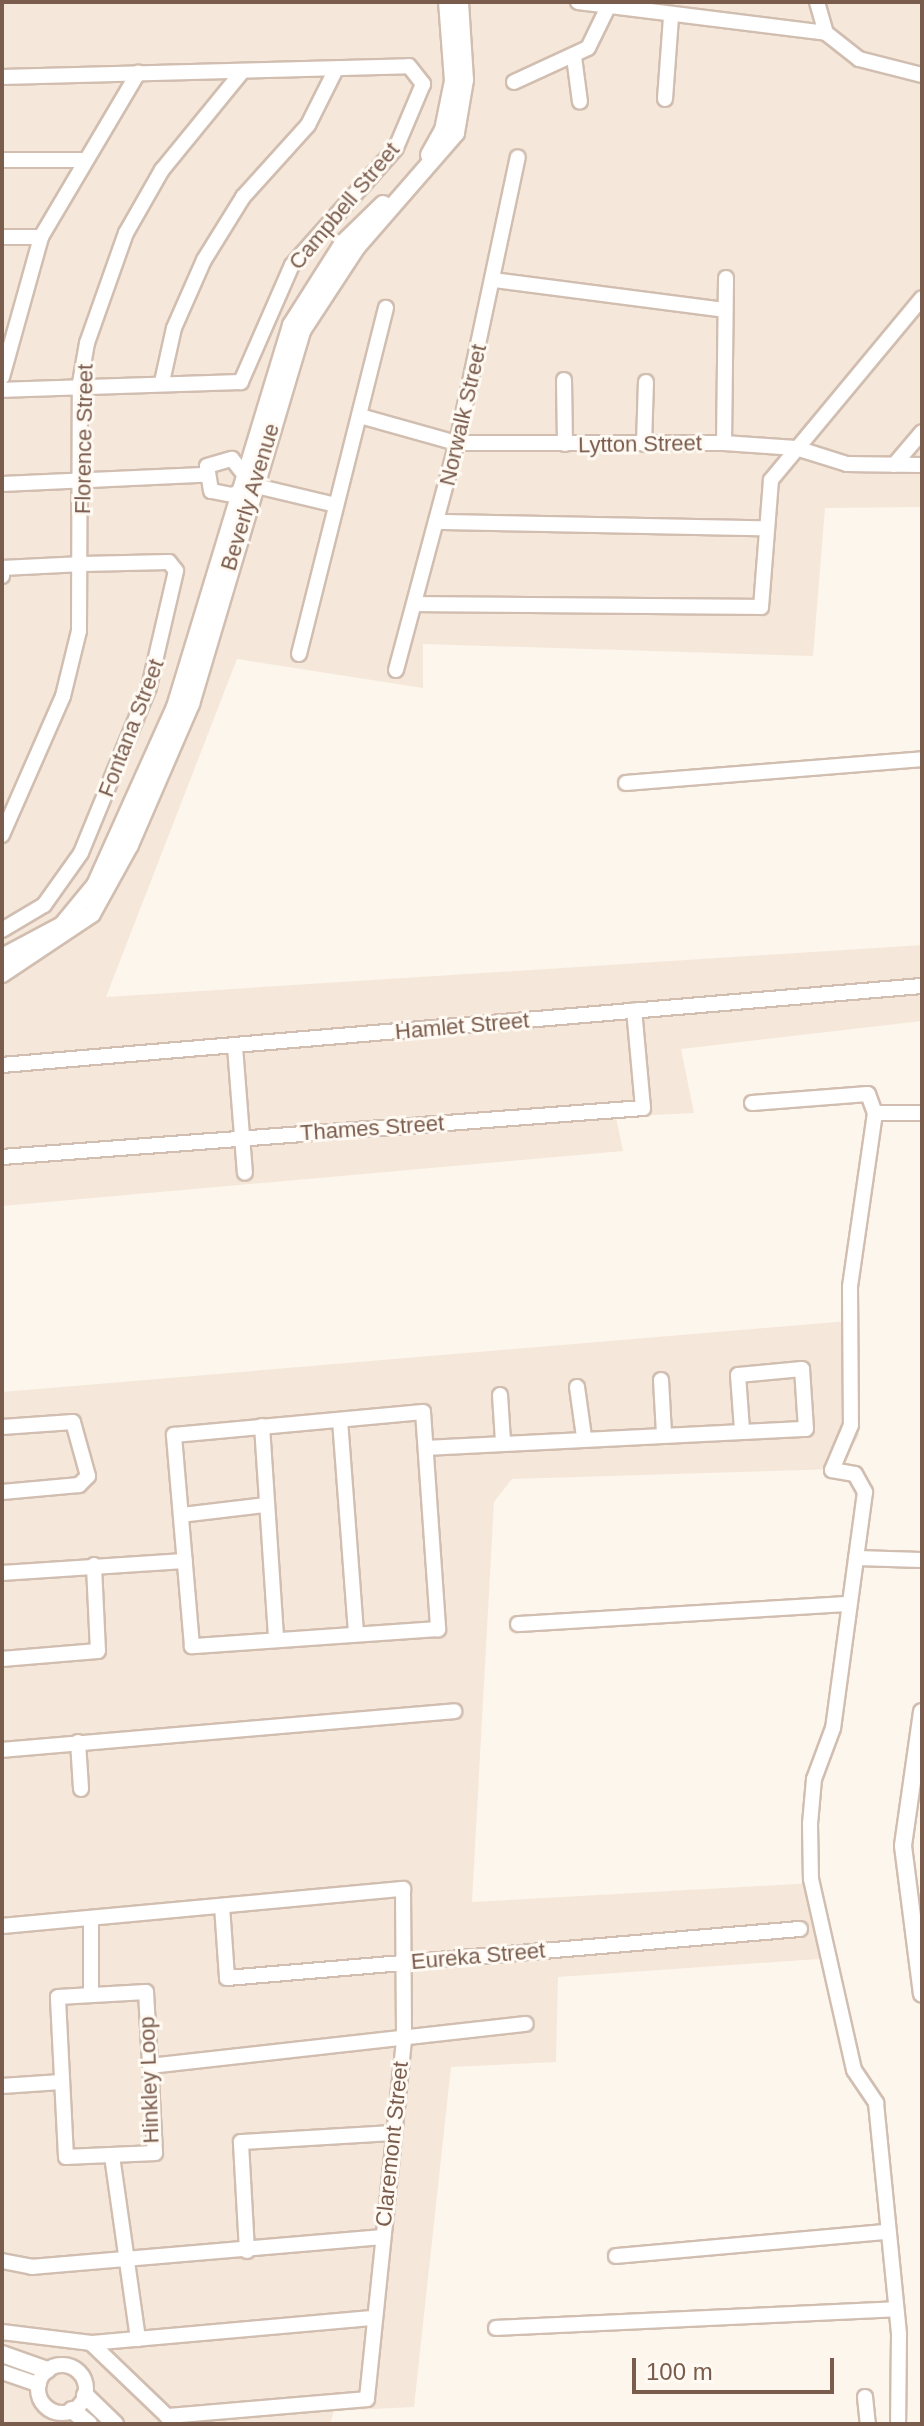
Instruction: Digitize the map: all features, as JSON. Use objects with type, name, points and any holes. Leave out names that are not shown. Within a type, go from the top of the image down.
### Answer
[{"type":"street","name":"Beverly Avenue","points":[[2,957],[62,925],[95,885],[175,707],[246,482],[291,325],[317,277],[443,130],[453,81],[447,2]]},
{"type":"street","name":"Beverly Avenue","points":[[2,974],[60,942],[103,901],[191,704],[246,482],[314,305],[456,133],[465,80],[460,2]]},
{"type":"street","points":[[578,2],[607,9],[826,33],[872,65],[922,75]]},
{"type":"street","points":[[817,2],[826,33]]},
{"type":"street","points":[[514,82],[574,57],[598,39],[607,9]]},
{"type":"street","points":[[665,99],[671,17]]},
{"type":"street","points":[[574,57],[580,102]]},
{"type":"street","points":[[2,77],[336,69],[308,125],[243,197],[204,260],[174,328],[162,382]]},
{"type":"street","name":"Campbell Street","points":[[2,390],[80,383],[232,383],[248,375],[253,345],[292,265],[408,128],[423,84],[420,71],[336,69]]},
{"type":"street","name":"Florence Street","points":[[2,835],[63,696],[79,631],[83,564],[80,383],[126,233],[162,170],[242,72]]},
{"type":"street","points":[[2,377],[7,318],[41,237],[81,160],[138,73]]},
{"type":"street","name":"Norwalk Street","points":[[396,670],[457,443],[518,157]]},
{"type":"street","points":[[2,160],[81,160]]},
{"type":"street","points":[[2,237],[41,237]]},
{"type":"street","points":[[724,443],[726,278]]},
{"type":"street","points":[[494,280],[725,310]]},
{"type":"street","points":[[416,604],[761,607],[771,480],[922,298]]},
{"type":"street","points":[[299,654],[332,504],[360,416],[386,308]]},
{"type":"street","points":[[564,380],[565,444]]},
{"type":"street","points":[[644,444],[646,382]]},
{"type":"street","name":"Lytton Street","points":[[360,416],[457,443],[724,443],[796,448],[833,462],[922,465]]},
{"type":"street","points":[[894,465],[922,432]]},
{"type":"street","points":[[2,484],[203,475],[224,458],[246,482],[332,504]]},
{"type":"street","points":[[203,475],[218,495],[246,482]]},
{"type":"street","points":[[438,522],[765,528]]},
{"type":"street","name":"Fontana Street","points":[[2,568],[83,564],[174,565],[161,651],[66,883],[2,930]]},
{"type":"street","points":[[2,568],[2,576]]},
{"type":"street","points":[[626,783],[922,759]]},
{"type":"street","name":"Hamlet Street","points":[[2,1065],[922,986]]},
{"type":"street","name":"Thames Street","points":[[2,1157],[643,1108],[634,1010]]},
{"type":"street","points":[[235,1047],[245,1173]]},
{"type":"street","points":[[752,1103],[868,1094],[875,1113],[850,1287],[851,1425],[832,1470],[863,1480],[856,1558],[847,1604],[833,1728],[814,1779],[811,1879],[854,2070],[876,2103],[894,2309],[898,2424]]},
{"type":"street","points":[[875,1113],[922,1113]]},
{"type":"street","points":[[427,1448],[584,1437],[806,1429],[802,1369],[738,1375],[742,1430]]},
{"type":"street","points":[[661,1380],[664,1434]]},
{"type":"street","points":[[577,1387],[584,1437]]},
{"type":"street","points":[[500,1395],[503,1442]]},
{"type":"street","points":[[423,1412],[438,1629],[192,1646],[174,1435],[340,1420],[423,1412]]},
{"type":"street","points":[[340,1420],[356,1633]]},
{"type":"street","points":[[2,1427],[73,1422],[88,1476],[79,1485],[2,1492]]},
{"type":"street","points":[[262,1426],[276,1639]]},
{"type":"street","points":[[181,1515],[265,1505]]},
{"type":"street","points":[[856,1558],[922,1560]]},
{"type":"street","points":[[2,1573],[185,1561]]},
{"type":"street","points":[[2,1659],[98,1651],[94,1565]]},
{"type":"street","points":[[518,1624],[847,1604]]},
{"type":"street","points":[[2,1750],[454,1711]]},
{"type":"street","points":[[922,1712],[903,1846],[922,1994]]},
{"type":"street","points":[[78,1742],[81,1789]]},
{"type":"street","name":"Claremont Street","points":[[91,2343],[167,2416],[367,2399],[404,2040],[409,1962],[403,1889],[222,1906]]},
{"type":"street","points":[[2,1926],[222,1906]]},
{"type":"street","name":"Eureka Street","points":[[222,1906],[227,1978],[800,1929]]},
{"type":"street","points":[[91,1918],[91,1994]]},
{"type":"street","name":"Hinkley Loop","points":[[146,1992],[150,2066],[155,2153],[66,2157],[58,1997],[146,1992]]},
{"type":"street","points":[[150,2066],[526,2024]]},
{"type":"street","points":[[2,2086],[61,2082]]},
{"type":"street","points":[[247,2251],[241,2142],[394,2133]]},
{"type":"street","points":[[112,2156],[124,2259],[138,2339]]},
{"type":"street","points":[[616,2256],[886,2232]]},
{"type":"street","points":[[2,2261],[32,2267],[247,2251],[382,2237]]},
{"type":"street","points":[[496,2328],[894,2309]]},
{"type":"street","points":[[2,2332],[91,2343],[373,2318]]},
{"type":"street","points":[[2,2354],[43,2378],[50,2409],[72,2410],[89,2424]]},
{"type":"street","points":[[2,2372],[43,2378],[72,2367],[85,2395],[115,2424]]},
{"type":"street","points":[[72,2410],[85,2395]]},
{"type":"street","points":[[865,2397],[868,2424]]},
{"type":"shaded area","points":[[2,2],[922,2],[922,507],[825,508],[813,656],[423,644],[423,688],[237,659],[106,997],[922,945],[922,1021],[681,1049],[694,1113],[616,1117],[623,1151],[2,1206]]},
{"type":"shaded area","points":[[848,1321],[859,1436],[837,1469],[512,1479],[494,1502],[472,1902],[815,1883],[833,1958],[558,1977],[556,2062],[451,2067],[414,2407],[334,2411],[330,2424],[2,2424],[2,1392]]}]
